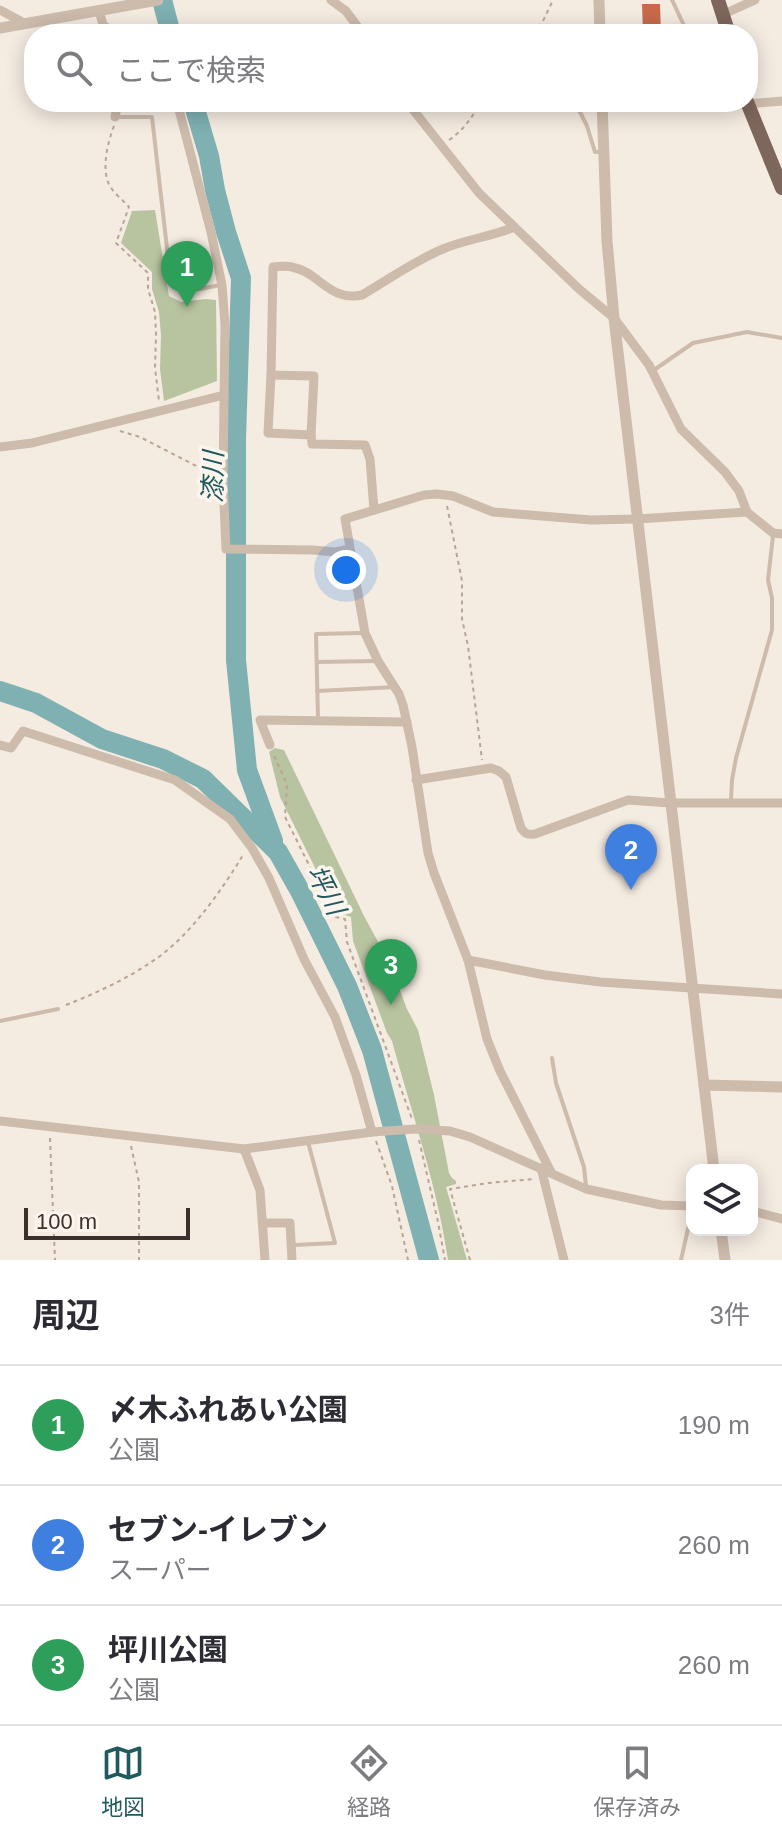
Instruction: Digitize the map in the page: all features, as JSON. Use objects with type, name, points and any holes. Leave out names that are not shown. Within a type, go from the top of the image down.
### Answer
[{"type":"main road","points":[[752,112],[782,188]]},
{"type":"street","points":[[0,28],[156,0]]},
{"type":"street","points":[[331,0],[346,11],[356,24]]},
{"type":"street","points":[[599,0],[600,24]]},
{"type":"street","points":[[725,18],[755,0]]},
{"type":"street","points":[[0,10],[24,23]]},
{"type":"street","points":[[99,10],[103,24]]},
{"type":"street","points":[[758,102],[782,101]]},
{"type":"street","points":[[115,117],[116,112]]},
{"type":"street","points":[[180,112],[222,285],[226,549],[335,552],[350,549]]},
{"type":"street","points":[[414,112],[479,193],[579,289],[614,318],[652,372],[681,429],[725,472],[739,491],[747,512],[778,534]]},
{"type":"street","points":[[602,112],[607,241],[614,318],[713,1164]]},
{"type":"street","points":[[311,435],[268,433],[273,267],[292,266],[336,293],[351,297],[362,295],[445,248],[497,235],[514,227]]},
{"type":"street","points":[[271,375],[314,376],[312,444],[365,445],[370,459],[374,510]]},
{"type":"street","points":[[0,447],[32,443],[224,395]]},
{"type":"street","points":[[564,1260],[545,1173],[487,1039],[468,960],[428,853],[407,722],[399,694],[365,633],[345,519],[424,495],[445,494],[493,512],[591,520],[747,512]]},
{"type":"street","points":[[270,745],[260,720],[407,722]]},
{"type":"street","points":[[0,745],[11,748],[23,731],[175,780],[230,819],[269,878],[304,959],[335,1017],[372,1132]]},
{"type":"street","points":[[416,780],[491,768],[499,771],[506,777],[521,828],[529,835],[628,800],[782,803]]},
{"type":"street","points":[[468,960],[573,978],[782,994]]},
{"type":"street","points":[[704,1085],[782,1087]]},
{"type":"street","points":[[0,1121],[244,1149],[372,1132],[415,1129],[450,1131],[586,1189],[686,1208]]},
{"type":"street","points":[[244,1149],[260,1190],[265,1260]]},
{"type":"street","points":[[758,1213],[782,1219]]},
{"type":"street","points":[[263,1223],[290,1223],[292,1260]]},
{"type":"street","points":[[722,1236],[725,1260]]},
{"type":"lane","points":[[672,0],[685,24]]},
{"type":"lane","points":[[580,112],[595,152],[604,152]]},
{"type":"lane","points":[[115,117],[152,117],[174,286],[183,292],[222,285]]},
{"type":"lane","points":[[652,372],[693,343],[747,332],[782,338]]},
{"type":"lane","points":[[731,802],[736,758],[772,630],[772,598],[768,580],[778,534]]},
{"type":"lane","points":[[318,721],[316,634],[365,633]]},
{"type":"lane","points":[[317,662],[378,661]]},
{"type":"lane","points":[[317,691],[395,687]]},
{"type":"lane","points":[[0,1021],[58,1009]]},
{"type":"lane","points":[[552,1058],[556,1083],[584,1167],[586,1189]]},
{"type":"lane","points":[[291,1245],[335,1243],[308,1142]]},
{"type":"lane","points":[[681,1260],[686,1236]]},
{"type":"path","points":[[541,24],[553,0]]},
{"type":"path","points":[[440,146],[459,134],[474,112]]},
{"type":"path","points":[[115,117],[106,158],[108,184],[129,207],[116,243],[148,273],[148,289],[155,312],[155,368],[160,411]]},
{"type":"path","points":[[104,425],[140,437],[223,480]]},
{"type":"path","points":[[445,494],[462,581],[462,619],[468,646],[482,770]]},
{"type":"path","points":[[270,745],[287,784],[285,817],[335,917],[345,919],[347,942],[415,1129],[445,1260]]},
{"type":"path","points":[[58,1009],[100,991],[163,954],[218,896],[249,845]]},
{"type":"path","points":[[50,1125],[55,1260]]},
{"type":"path","points":[[372,1132],[392,1186],[408,1260]]},
{"type":"path","points":[[128,1135],[139,1182],[139,1260]]},
{"type":"path","points":[[470,1260],[450,1189],[545,1173]]},
{"type":"green space","points":[[155,210],[169,296],[181,302],[216,300],[217,381],[164,401],[159,312],[152,289],[152,272],[121,243],[132,211]]},
{"type":"green space","points":[[275,748],[284,750],[389,962],[418,1030],[449,1173],[456,1181],[456,1184],[446,1187],[467,1260],[448,1260],[423,1150],[392,1041],[353,941],[351,917],[337,912],[280,797],[269,752]]},
{"type":"building","points":[[642,4],[660,4],[661,24],[643,24]]},
{"type":"waterway","name":"漆川","points":[[162,0],[168,24]]},
{"type":"waterway","name":"漆川","points":[[196,112],[226,232],[241,278],[236,440],[236,660],[247,770],[273,841]]},
{"type":"waterway","name":"坪川","points":[[0,691],[36,703],[102,739],[163,759],[203,779],[278,852],[347,986],[372,1050],[429,1260]]},
{"type":"place","name":"〆木ふれあい公園","points":[[187,307]]},
{"type":"place","name":"セブン-イレブン","points":[[631,890]]},
{"type":"place","name":"坪川公園","points":[[391,1005]]}]
